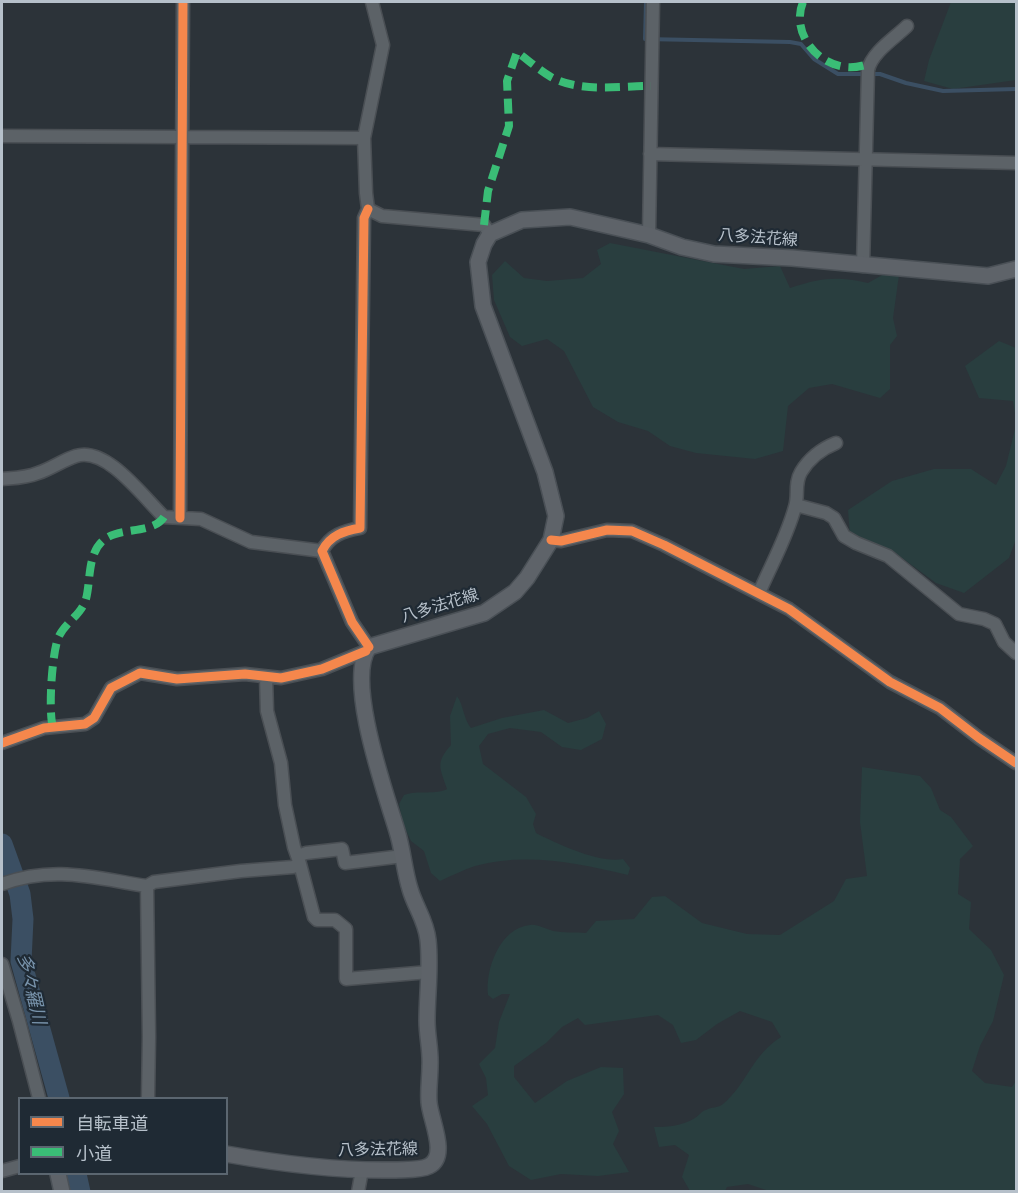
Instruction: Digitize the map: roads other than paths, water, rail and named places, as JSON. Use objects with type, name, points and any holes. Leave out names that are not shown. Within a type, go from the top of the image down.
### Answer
[{"type":"main road","name":"八多法花線","points":[[228,1154],[264,1161],[362,1170],[417,1169],[435,1161],[438,1146],[428,1099],[430,1060],[427,1022],[428,939],[425,922],[410,890],[399,834],[376,762],[364,704],[362,668],[368,649],[484,613],[515,592],[551,540],[556,516],[546,472],[483,306],[478,262],[490,234],[522,220],[561,217],[649,235],[682,247],[714,254],[792,258],[988,276],[1017,269]]},
{"type":"main road","points":[[58,1175],[62,1191]]},
{"type":"street","points":[[180,518],[183,2]]},
{"type":"street","points":[[322,551],[341,531],[360,528],[364,218],[368,209],[364,138],[383,45],[372,2]]},
{"type":"street","points":[[649,235],[653,2]]},
{"type":"street","points":[[863,266],[868,73],[875,56],[907,26]]},
{"type":"street","points":[[2,136],[364,138]]},
{"type":"street","points":[[650,154],[1017,162]]},
{"type":"street","points":[[368,209],[382,216],[484,225],[490,234]]},
{"type":"street","points":[[759,593],[796,505],[796,485],[800,473],[812,457],[825,447],[836,443]]},
{"type":"street","points":[[2,479],[39,473],[77,456],[96,455],[127,479],[164,517],[201,519],[251,542],[322,551]]},
{"type":"street","points":[[796,505],[826,513],[834,518],[844,536],[888,556],[959,614],[984,619],[995,624],[1004,642],[1017,652]]},
{"type":"street","points":[[551,540],[561,542],[607,530],[632,531],[789,609],[890,682],[940,708],[1017,763]]},
{"type":"street","points":[[2,743],[44,728],[85,724],[94,718],[111,688],[140,674],[177,679],[244,674],[281,678],[322,669],[368,649],[352,622],[322,551]]},
{"type":"street","points":[[266,677],[267,711],[281,764],[285,805],[314,917],[317,920],[335,920],[346,928],[346,979],[429,972]]},
{"type":"street","points":[[3,883],[20,877],[50,874],[85,875],[147,886],[154,882],[293,867],[306,853],[342,849],[345,863],[403,856]]},
{"type":"street","points":[[147,886],[148,1097]]},
{"type":"street","points":[[2,964],[39,1097]]},
{"type":"street","points":[[2,1171],[18,1167]]},
{"type":"street","points":[[358,1191],[362,1170]]},
{"type":"waterway","points":[[646,2],[645,39],[790,42],[801,44],[814,59],[838,74],[880,74],[906,83],[943,91],[1016,89]]},
{"type":"waterway","name":"多々羅川","points":[[2,844],[20,894],[23,919],[21,961],[59,1097]]},
{"type":"waterway","name":"多々羅川","points":[[76,1175],[80,1192]]}]
